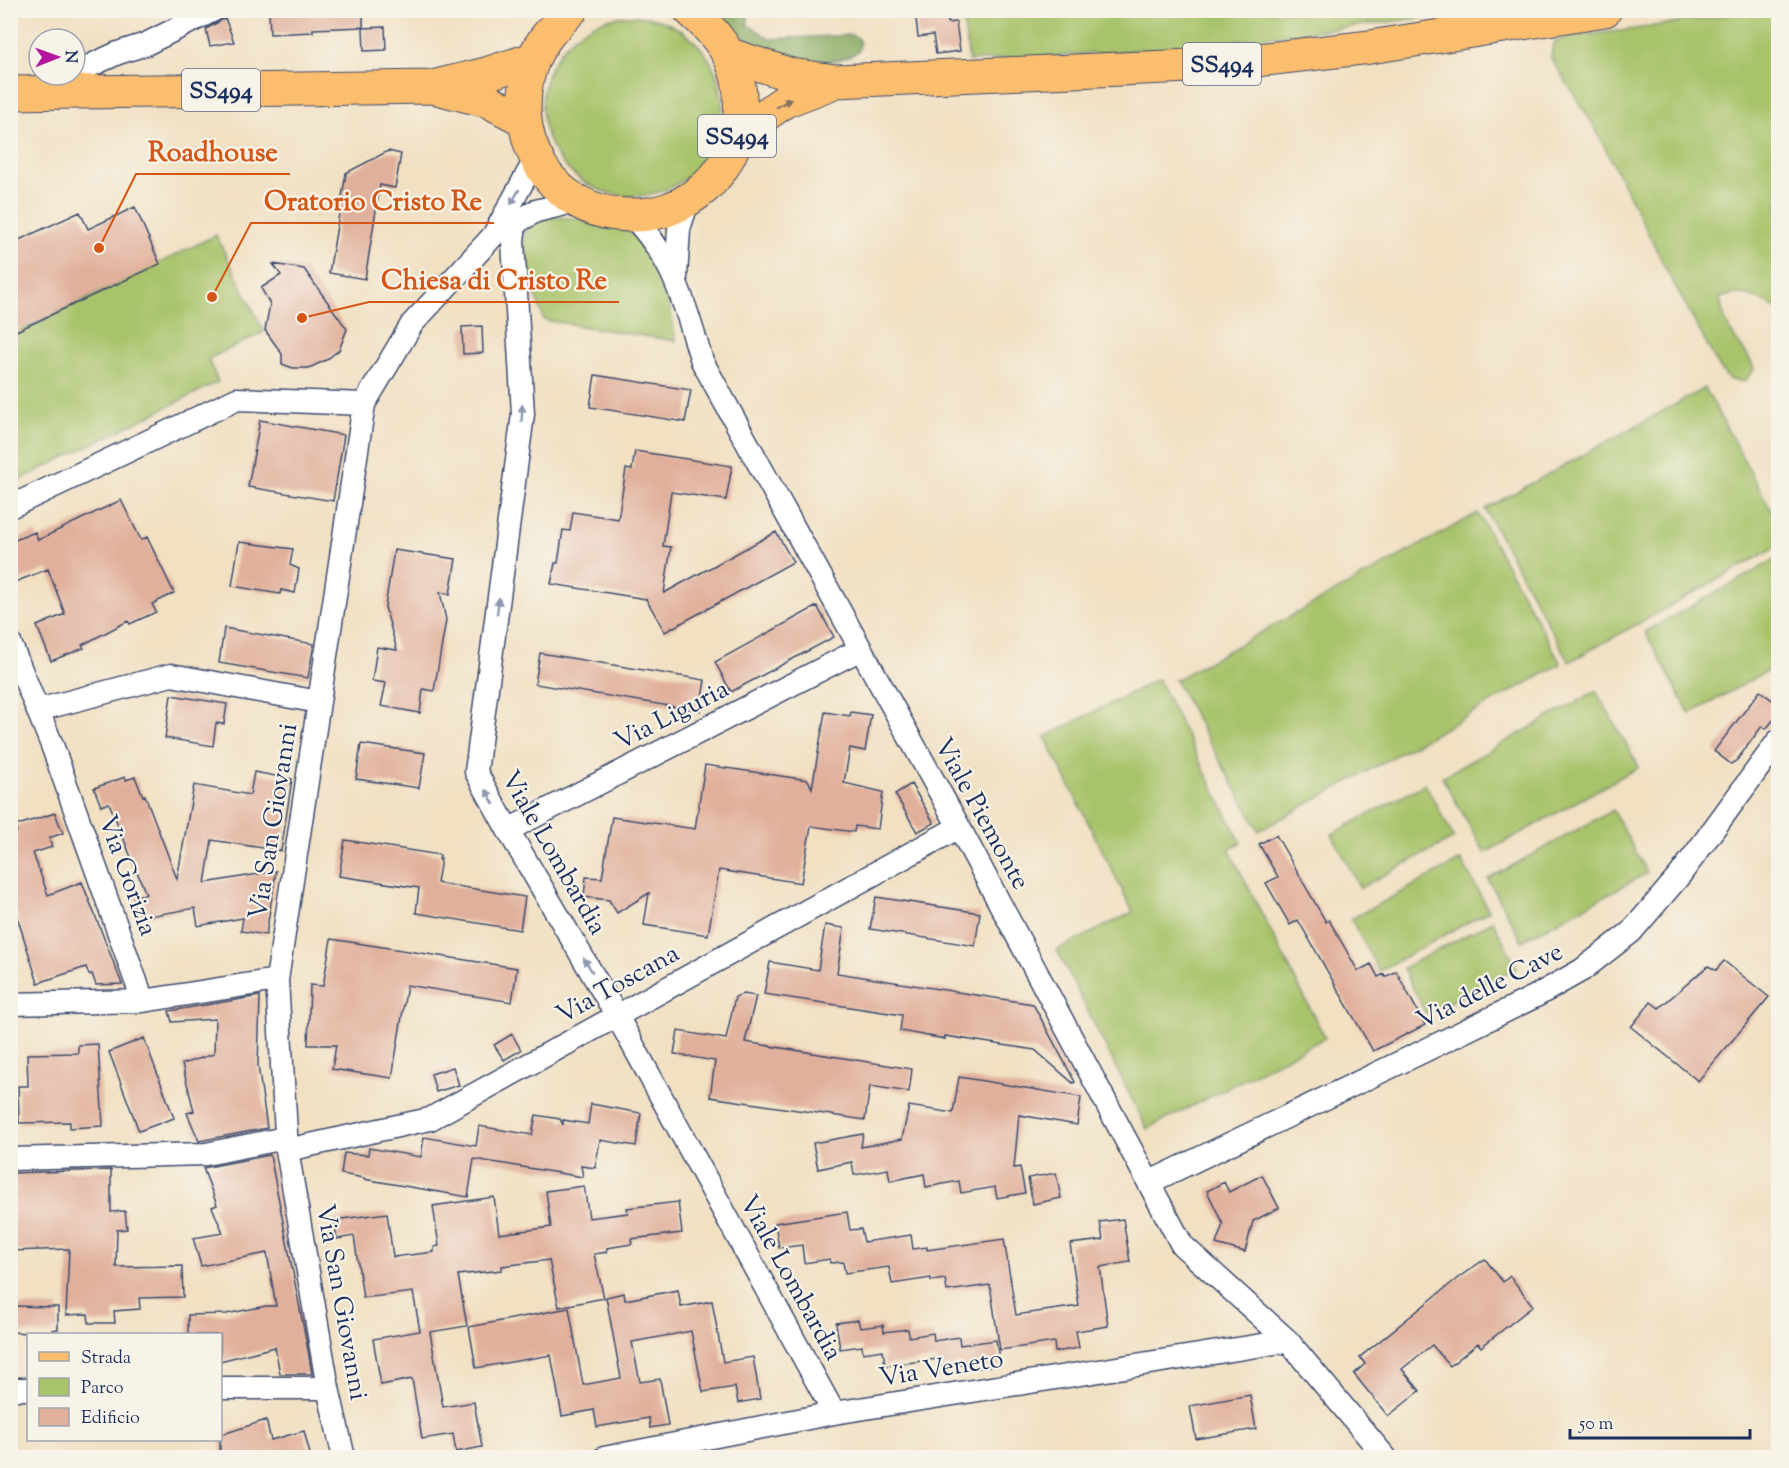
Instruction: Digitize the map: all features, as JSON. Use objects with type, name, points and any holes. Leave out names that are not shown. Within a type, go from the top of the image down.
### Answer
[{"type":"main road","name":"SS494","points":[[571,10],[550,31],[533,59],[524,89],[524,120],[528,140],[547,175],[561,190],[595,210],[616,216],[646,216],[688,201],[719,173],[730,155],[737,135],[741,108],[739,81],[730,55],[712,30],[690,10]]},
{"type":"main road","name":"SS494","points":[[730,55],[790,75],[836,81],[1214,65],[1370,47],[1605,10]]},
{"type":"main road","name":"SS494","points":[[10,93],[432,87],[486,74],[533,59]]},
{"type":"main road","name":"SS494","points":[[737,135],[785,101],[836,81]]},
{"type":"main road","name":"SS494","points":[[432,87],[488,101],[524,120]]},
{"type":"street","points":[[55,92],[86,68],[118,53],[146,44],[214,10]]},
{"type":"street","name":"Via San Giovanni","points":[[344,1458],[328,1388],[286,1144],[277,980],[318,702],[364,404],[412,324],[494,236],[536,158]]},
{"type":"street","name":"Via San Giovanni","points":[[494,236],[536,211],[577,201]]},
{"type":"street","name":"Viale Piemonte","points":[[676,279],[679,229],[688,201]]},
{"type":"street","name":"Viale Piemonte","points":[[631,215],[647,232],[664,256],[676,279],[702,361],[959,827],[1182,1245],[1288,1341],[1386,1458]]},
{"type":"street","name":"Viale Lombardia","points":[[514,224],[513,241],[524,414],[476,772],[617,1016],[834,1413]]},
{"type":"street","points":[[10,507],[237,399],[364,404]]},
{"type":"street","name":"Via Gorizia","points":[[10,644],[38,710],[143,1001]]},
{"type":"street","name":"Via Liguria","points":[[508,830],[861,649]]},
{"type":"street","points":[[38,710],[171,675],[318,702]]},
{"type":"street","name":"Via delle Cave","points":[[1149,1182],[1536,996],[1582,970],[1631,932],[1680,875],[1779,741]]},
{"type":"street","name":"Via Toscana","points":[[10,1159],[206,1154],[286,1144],[430,1119],[959,827]]},
{"type":"street","points":[[10,1004],[143,1001],[277,980]]},
{"type":"street","name":"Via Veneto","points":[[604,1458],[834,1413],[1288,1341]]},
{"type":"street","points":[[222,1388],[328,1388]]},
{"type":"street","points":[[10,1389],[27,1389]]},
{"type":"green space","points":[[709,11],[751,11],[748,13],[748,26],[770,39],[852,35],[858,38],[859,51],[840,59],[820,62],[780,55],[741,35]]},
{"type":"green space","points":[[962,11],[1476,11],[1178,48],[969,61]]},
{"type":"green space","points":[[1753,11],[1778,11],[1778,309],[1744,294],[1720,298],[1728,326],[1749,357],[1754,369],[1744,382],[1728,379],[1718,365],[1667,271],[1593,124],[1551,58],[1553,43],[1567,37]]},
{"type":"green space","points":[[632,16],[666,23],[682,31],[696,42],[707,56],[715,72],[722,106],[715,140],[707,156],[696,170],[682,181],[666,189],[632,196],[598,189],[582,181],[568,170],[557,156],[549,140],[542,106],[549,72],[557,56],[568,42],[582,31],[598,23]]},
{"type":"green space","points":[[545,217],[575,218],[608,224],[624,229],[650,247],[658,259],[664,278],[676,341],[544,320],[529,275],[524,240],[530,227]]},
{"type":"green space","points":[[216,235],[264,332],[208,359],[218,382],[11,484],[11,336]]},
{"type":"green space","points":[[1705,388],[1778,523],[1778,546],[1569,662],[1485,509]]},
{"type":"green space","points":[[1478,513],[1561,664],[1259,831],[1175,680]]},
{"type":"green space","points":[[1778,558],[1778,665],[1690,714],[1645,632]]},
{"type":"green space","points":[[1158,679],[1241,843],[1229,849],[1325,1038],[1147,1129],[1057,950],[1133,912],[1045,737]]},
{"type":"green space","points":[[1596,691],[1639,767],[1485,853],[1442,777]]},
{"type":"green space","points":[[1425,784],[1454,838],[1360,888],[1332,834]]},
{"type":"green space","points":[[1613,810],[1647,873],[1522,941],[1488,879]]},
{"type":"green space","points":[[1461,860],[1489,911],[1379,971],[1351,919]]},
{"type":"green space","points":[[1493,921],[1517,968],[1426,1014],[1403,968]]},
{"type":"building","points":[[269,10],[363,10],[363,27],[270,34]]},
{"type":"building","points":[[915,10],[946,10],[948,23],[956,22],[960,51],[936,54],[933,35],[918,37]]},
{"type":"building","points":[[225,18],[234,42],[210,46],[206,29]]},
{"type":"building","points":[[385,27],[386,50],[364,51],[363,28]]},
{"type":"building","points":[[388,151],[401,154],[395,188],[380,185],[365,279],[329,273],[346,173]]},
{"type":"building","points":[[135,207],[160,264],[10,334],[10,244],[80,212],[88,229]]},
{"type":"building","points":[[273,264],[304,269],[347,329],[339,350],[326,360],[309,368],[293,368],[282,364],[282,354],[265,330],[270,304],[261,288],[281,275]]},
{"type":"building","points":[[482,326],[483,353],[463,354],[462,327]]},
{"type":"building","points":[[595,375],[691,390],[685,422],[590,407]]},
{"type":"building","points":[[260,420],[344,435],[333,501],[248,487]]},
{"type":"building","points":[[635,451],[732,466],[726,500],[671,492],[663,546],[671,547],[664,593],[776,532],[793,562],[665,632],[646,599],[551,584],[555,563],[558,563],[563,530],[570,531],[573,512],[618,519],[626,469],[632,470]]},
{"type":"building","points":[[121,500],[141,540],[147,537],[174,593],[152,604],[156,612],[130,624],[128,621],[82,645],[84,648],[51,661],[37,626],[65,614],[48,569],[10,584],[10,542],[35,532],[38,540]]},
{"type":"building","points":[[239,542],[293,549],[290,565],[299,569],[295,593],[281,590],[280,594],[232,586]]},
{"type":"building","points":[[394,550],[456,559],[450,594],[440,592],[446,620],[434,691],[423,689],[420,713],[381,706],[386,683],[372,681],[377,647],[397,650],[385,607]]},
{"type":"building","points":[[817,606],[834,637],[731,692],[715,662]]},
{"type":"building","points":[[224,628],[314,644],[308,678],[219,663]]},
{"type":"building","points":[[540,653],[705,680],[700,711],[535,684]]},
{"type":"building","points":[[1760,691],[1779,705],[1779,713],[1766,729],[1762,726],[1737,760],[1731,764],[1714,751]]},
{"type":"building","points":[[171,695],[227,704],[224,724],[216,723],[213,746],[165,738]]},
{"type":"building","points":[[825,712],[850,716],[851,712],[871,715],[865,751],[850,748],[844,783],[883,792],[878,829],[855,826],[854,832],[811,826],[801,883],[719,870],[708,935],[644,925],[649,893],[617,913],[609,900],[584,897],[586,877],[602,878],[612,817],[695,829],[705,765],[808,780],[812,788]]},
{"type":"building","points":[[361,744],[425,753],[419,788],[356,779]]},
{"type":"building","points":[[254,772],[292,779],[281,851],[212,840],[205,883],[276,871],[266,935],[241,931],[243,918],[198,926],[195,908],[138,918],[134,896],[146,894],[109,803],[101,806],[94,788],[125,777],[126,780],[135,777],[143,796],[145,795],[177,879],[194,785],[250,795]]},
{"type":"building","points":[[911,784],[934,823],[917,832],[895,794]]},
{"type":"building","points":[[55,813],[63,833],[49,838],[52,847],[33,853],[48,895],[82,882],[122,984],[96,985],[92,974],[89,975],[86,967],[38,983],[15,910],[10,911],[10,834],[17,832],[15,826]]},
{"type":"building","points":[[1276,835],[1326,922],[1329,920],[1358,971],[1371,964],[1378,977],[1384,974],[1385,977],[1396,971],[1425,1025],[1373,1051],[1298,920],[1290,925],[1266,883],[1278,877],[1259,844]]},
{"type":"building","points":[[345,840],[440,855],[437,883],[525,897],[520,930],[416,913],[419,888],[339,876]]},
{"type":"building","points":[[876,897],[980,913],[975,946],[870,929]]},
{"type":"building","points":[[825,925],[844,928],[837,973],[1033,1004],[1075,1082],[1073,1083],[1035,1050],[900,1031],[902,1015],[764,994],[770,962],[818,970]]},
{"type":"building","points":[[331,939],[517,968],[512,1002],[407,985],[392,1078],[332,1069],[336,1045],[308,1045],[310,985],[323,986]]},
{"type":"building","points":[[1724,961],[1769,997],[1698,1081],[1631,1027],[1651,1002],[1659,1008],[1708,966],[1716,970]]},
{"type":"building","points":[[743,994],[756,996],[745,1042],[912,1069],[909,1092],[870,1086],[865,1120],[710,1097],[715,1061],[674,1054],[678,1031],[726,1039],[735,997]]},
{"type":"building","points":[[260,996],[258,1065],[267,1128],[199,1141],[187,1113],[194,1111],[182,1064],[214,1054],[215,1019],[172,1022],[169,1011]]},
{"type":"building","points":[[512,1034],[521,1050],[504,1060],[494,1045]]},
{"type":"building","points":[[144,1038],[174,1118],[139,1131],[109,1052]]},
{"type":"building","points":[[98,1044],[103,1126],[70,1128],[70,1122],[19,1123],[18,1086],[28,1086],[27,1054],[78,1053],[78,1045]]},
{"type":"building","points":[[453,1067],[459,1085],[436,1092],[431,1074]]},
{"type":"building","points":[[959,1077],[1081,1097],[1077,1125],[1019,1115],[1014,1168],[1020,1167],[1025,1193],[997,1198],[995,1187],[961,1193],[959,1181],[926,1187],[924,1174],[890,1181],[888,1169],[854,1175],[852,1162],[818,1169],[813,1143],[863,1134],[861,1147],[902,1139],[909,1106],[953,1113]]},
{"type":"building","points":[[591,1104],[641,1113],[636,1146],[600,1140],[595,1168],[581,1166],[583,1177],[474,1159],[468,1197],[341,1174],[344,1153],[368,1155],[369,1148],[421,1157],[424,1137],[476,1146],[479,1126],[532,1135],[536,1115],[560,1119],[563,1125],[563,1120],[588,1124]]},
{"type":"building","points":[[270,1155],[312,1374],[280,1374],[275,1347],[222,1360],[222,1333],[188,1333],[188,1315],[226,1314],[276,1306],[267,1253],[201,1266],[193,1238],[223,1233],[212,1207],[217,1205],[203,1168]]},
{"type":"building","points":[[111,1170],[111,1212],[125,1211],[127,1229],[117,1230],[116,1267],[182,1266],[183,1297],[139,1298],[140,1309],[114,1311],[115,1323],[89,1323],[88,1314],[66,1315],[69,1249],[10,1251],[10,1173]]},
{"type":"building","points":[[1056,1173],[1061,1198],[1033,1204],[1028,1178]]},
{"type":"building","points":[[1262,1175],[1279,1208],[1253,1221],[1245,1252],[1216,1244],[1223,1224],[1207,1191],[1224,1182],[1229,1192]]},
{"type":"building","points":[[584,1186],[589,1218],[628,1213],[627,1208],[678,1202],[682,1233],[631,1239],[632,1244],[607,1248],[607,1252],[594,1254],[604,1298],[559,1307],[549,1260],[502,1266],[502,1270],[458,1275],[467,1326],[430,1332],[443,1407],[474,1402],[482,1447],[456,1452],[453,1434],[422,1439],[412,1379],[381,1385],[373,1339],[420,1331],[413,1292],[363,1298],[354,1236],[337,1239],[334,1220],[387,1213],[393,1257],[434,1252],[434,1247],[439,1246],[433,1206],[494,1197],[499,1234],[551,1227],[546,1191]]},
{"type":"building","points":[[847,1212],[850,1230],[861,1229],[864,1242],[911,1235],[913,1249],[927,1247],[927,1250],[1004,1239],[1016,1315],[1079,1306],[1070,1244],[1103,1240],[1100,1222],[1123,1219],[1130,1262],[1100,1267],[1108,1326],[1076,1331],[1079,1348],[1055,1352],[1054,1342],[1000,1350],[990,1285],[947,1291],[945,1279],[931,1281],[931,1278],[892,1284],[889,1267],[845,1273],[843,1262],[830,1263],[830,1259],[804,1263],[802,1245],[779,1248],[775,1223]]},
{"type":"building","points":[[1485,1259],[1503,1282],[1510,1276],[1533,1306],[1481,1347],[1478,1343],[1450,1366],[1432,1345],[1402,1369],[1420,1391],[1388,1416],[1354,1374],[1365,1364],[1360,1357],[1459,1277]]},
{"type":"building","points":[[678,1290],[681,1307],[712,1301],[723,1362],[753,1357],[760,1399],[738,1403],[735,1387],[703,1392],[691,1331],[632,1342],[640,1382],[660,1379],[668,1425],[650,1428],[649,1418],[597,1427],[594,1410],[562,1416],[551,1355],[476,1368],[469,1327],[569,1308],[583,1385],[621,1378],[606,1297],[624,1293],[625,1300]]},
{"type":"building","points":[[10,1306],[58,1307],[58,1329],[52,1330],[52,1333],[10,1332]]},
{"type":"building","points":[[858,1320],[860,1328],[883,1325],[884,1332],[908,1329],[909,1337],[933,1333],[934,1341],[959,1337],[960,1345],[996,1340],[1000,1365],[964,1370],[963,1364],[939,1367],[937,1359],[885,1366],[883,1350],[863,1353],[862,1346],[840,1349],[836,1323]]},
{"type":"building","points":[[1250,1395],[1256,1429],[1196,1439],[1190,1406]]},
{"type":"building","points":[[266,1420],[271,1440],[304,1431],[311,1458],[220,1458],[222,1434]]},
{"type":"place","name":"Roadhouse","points":[[99,248]]},
{"type":"place","name":"Oratorio Cristo Re","points":[[212,297]]},
{"type":"place","name":"Chiesa di Cristo Re","points":[[302,318]]}]
